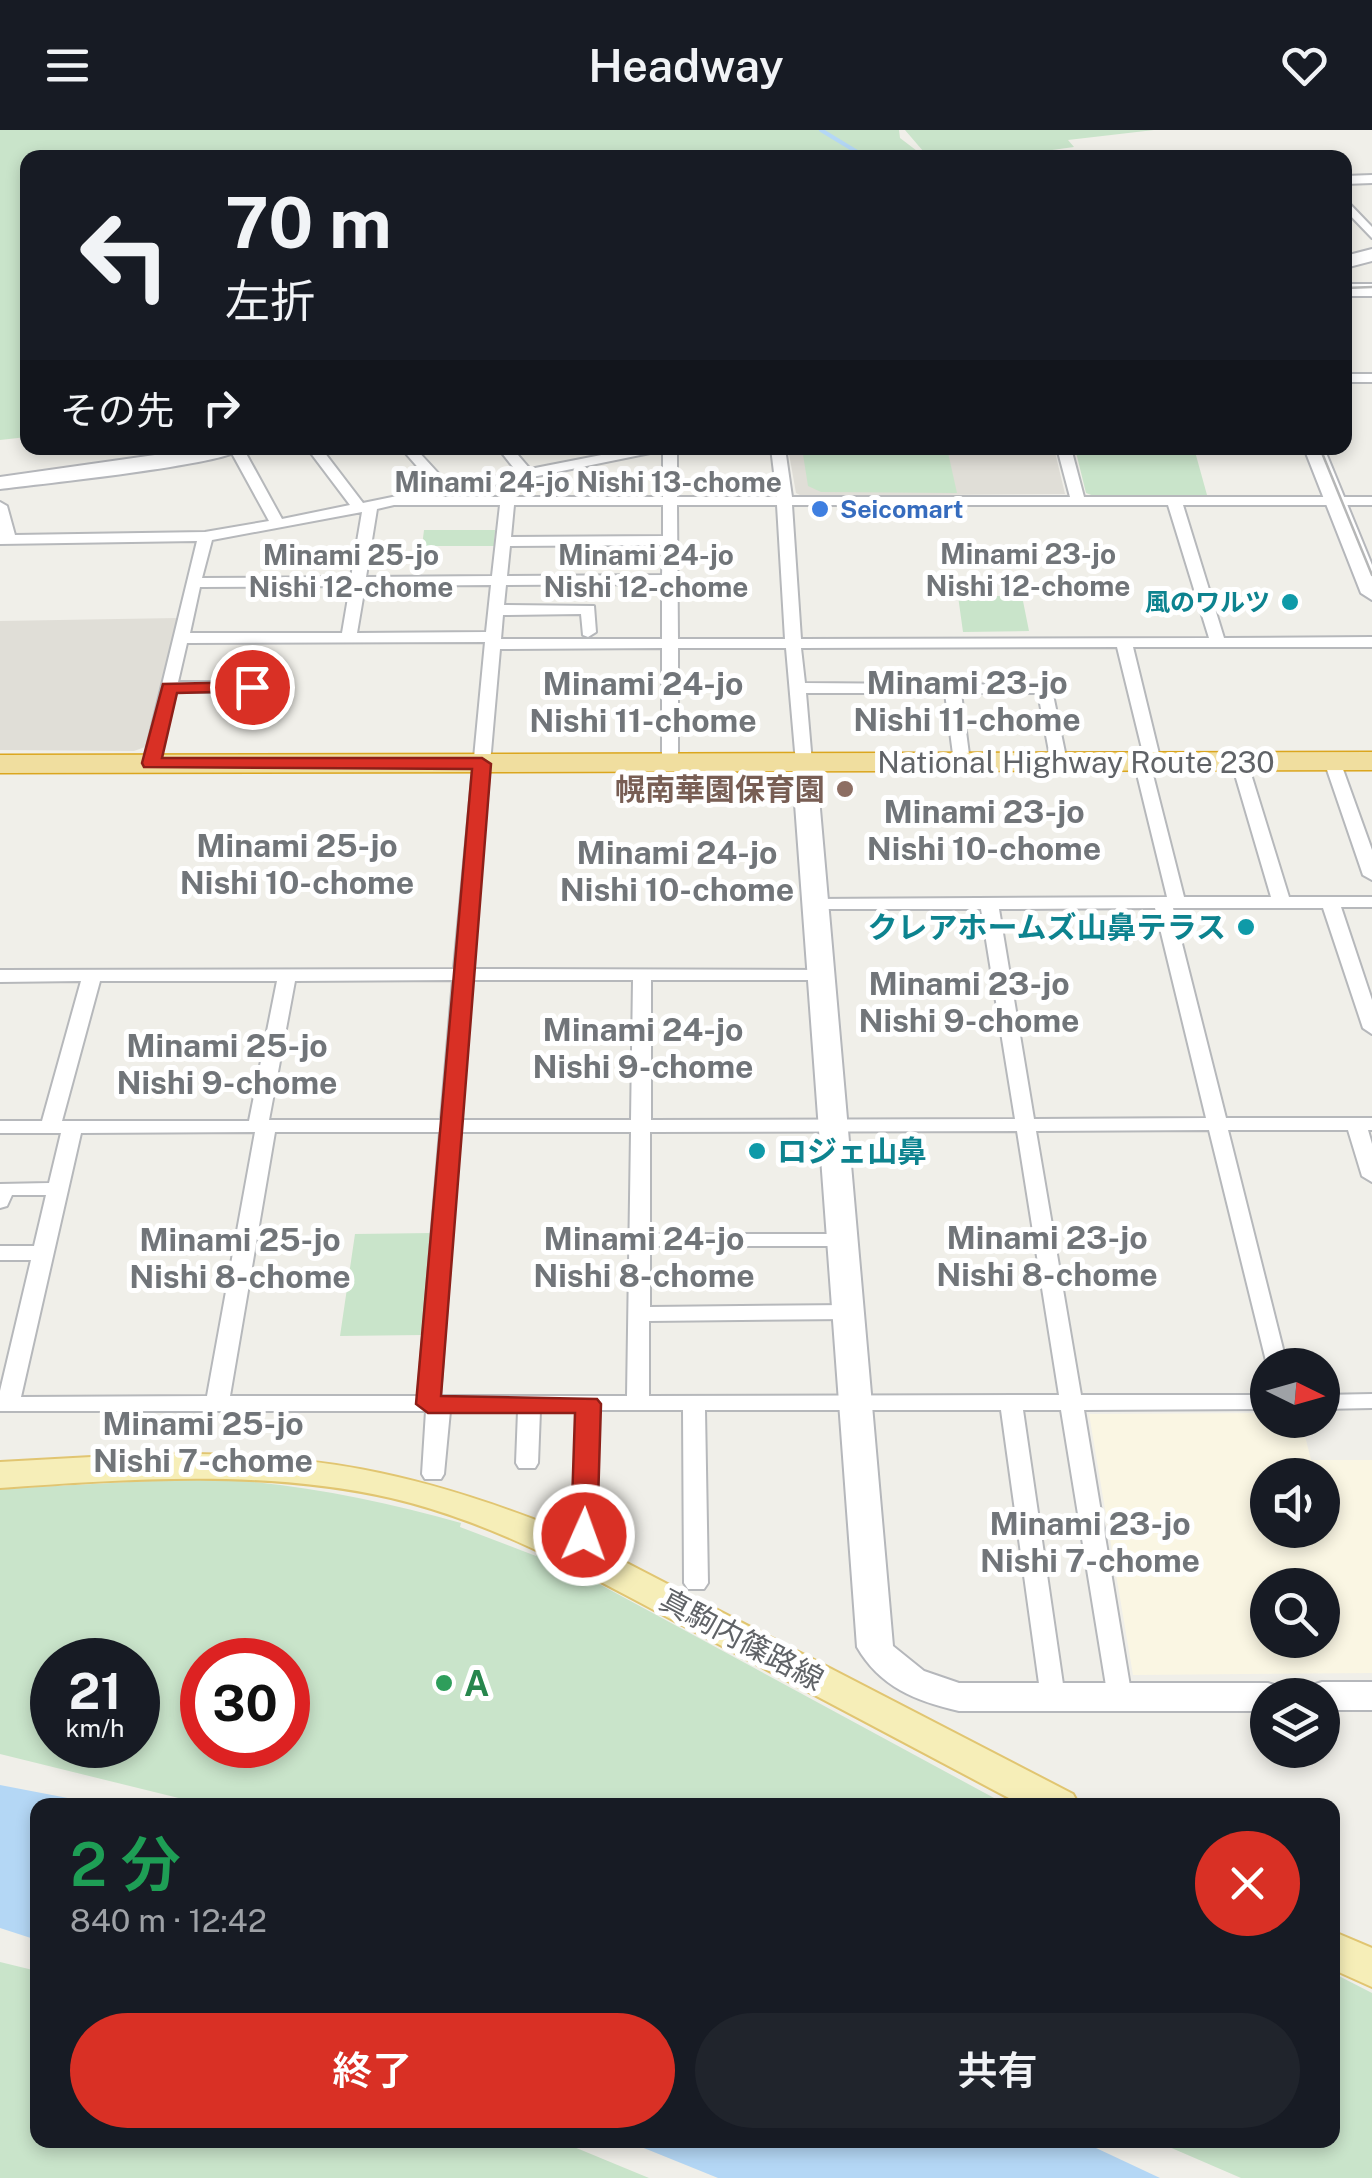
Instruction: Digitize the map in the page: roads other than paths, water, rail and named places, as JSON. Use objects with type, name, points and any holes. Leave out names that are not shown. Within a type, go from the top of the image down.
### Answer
[{"type":"highway","name":"National Highway Route 230","points":[[0,764],[1372,761]]},
{"type":"main road","name":"真駒内篠路線","points":[[0,1476],[162,1464],[283,1468],[391,1485],[469,1508],[556,1542],[1045,1798]]},
{"type":"main road","points":[[1340,1952],[1372,1969]]},
{"type":"street","points":[[1366,220],[1372,234]]},
{"type":"street","points":[[0,483],[198,455]]},
{"type":"street","points":[[239,455],[278,524]]},
{"type":"street","points":[[320,455],[365,508],[348,637]]},
{"type":"street","points":[[414,455],[446,491]]},
{"type":"street","points":[[511,455],[527,474]]},
{"type":"street","points":[[0,506],[5,540],[206,536],[365,508],[527,474],[596,455]]},
{"type":"street","points":[[670,455],[670,763]]},
{"type":"street","points":[[779,455],[875,1647],[879,1655],[911,1680],[943,1694],[976,1698],[1250,1697]]},
{"type":"street","points":[[1066,455],[1078,502]]},
{"type":"street","points":[[1319,455],[1354,501],[1372,592]]},
{"type":"street","points":[[1335,455],[1372,546]]},
{"type":"street","points":[[396,501],[1354,501]]},
{"type":"street","points":[[1174,501],[1218,643]]},
{"type":"street","points":[[434,1474],[434,1404],[462,975],[507,504]]},
{"type":"street","points":[[151,763],[206,536]]},
{"type":"street","points":[[503,542],[670,540]]},
{"type":"street","points":[[194,583],[671,579]]},
{"type":"street","points":[[497,610],[589,609],[588,632]]},
{"type":"street","points":[[181,638],[348,637],[672,644],[1372,642]]},
{"type":"street","points":[[1124,643],[1214,1124],[1272,1348]]},
{"type":"street","points":[[169,688],[252,687]]},
{"type":"street","points":[[952,687],[962,762]]},
{"type":"street","points":[[800,688],[1045,688],[1059,762]]},
{"type":"street","points":[[1239,761],[1282,903]]},
{"type":"street","points":[[1332,761],[1372,875]]},
{"type":"street","points":[[1330,902],[1372,1028]]},
{"type":"street","points":[[814,904],[1372,902]]},
{"type":"street","points":[[989,904],[1120,1698]]},
{"type":"street","points":[[0,976],[820,974]]},
{"type":"street","points":[[638,1404],[642,975]]},
{"type":"street","points":[[92,976],[61,1127],[58,1189],[4,1404],[1250,1402]]},
{"type":"street","points":[[217,1405],[286,976]]},
{"type":"street","points":[[0,1128],[1364,1124],[1372,1176]]},
{"type":"street","points":[[0,1202],[4,1188],[58,1189]]},
{"type":"street","points":[[641,1240],[842,1240]]},
{"type":"street","points":[[0,1253],[43,1253]]},
{"type":"street","points":[[641,1314],[848,1312]]},
{"type":"street","points":[[1340,1402],[1372,1401]]},
{"type":"street","points":[[1011,1402],[1052,1698]]},
{"type":"street","points":[[527,1464],[529,1404]]},
{"type":"street","points":[[584,1535],[588,1404]]},
{"type":"street","points":[[694,1404],[696,1583]]},
{"type":"street","points":[[1340,1696],[1372,1696]]},
{"type":"water","points":[[0,1785],[68,1798],[30,1798],[30,1938],[0,1928]]},
{"type":"water","points":[[644,2148],[1096,2148],[1160,2178],[718,2178]]},
{"type":"waterway","points":[[821,130],[854,150]]},
{"type":"tram line","points":[[1352,288],[1372,287]]},
{"type":"tram line","points":[[1323,455],[1372,575]]},
{"type":"place","name":"Seicomart","points":[[820,509]]},
{"type":"place","name":"風のワルツ","points":[[1290,602]]},
{"type":"place","name":"幌南華園保育園","points":[[845,789]]},
{"type":"place","name":"クレアホームズ山鼻テラス","points":[[1246,927]]},
{"type":"place","name":"ロジェ山鼻","points":[[757,1151]]},
{"type":"place","name":"A","points":[[444,1683]]},
{"type":"district","name":"Minami 24-jo Nishi 13-chome","points":[[588,481]]},
{"type":"district","name":"Minami 23-jo Nishi 12-chome","points":[[1028,569]]},
{"type":"district","name":"Minami 25-jo Nishi 12-chome","points":[[351,570]]},
{"type":"district","name":"Minami 24-jo Nishi 12-chome","points":[[646,570]]},
{"type":"district","name":"Minami 23-jo Nishi 11-chome","points":[[967,700]]},
{"type":"district","name":"Minami 24-jo Nishi 11-chome","points":[[643,702]]},
{"type":"district","name":"Minami 23-jo Nishi 10-chome","points":[[984,830]]},
{"type":"district","name":"Minami 25-jo Nishi 10-chome","points":[[297,864]]},
{"type":"district","name":"Minami 24-jo Nishi 10-chome","points":[[677,870]]},
{"type":"district","name":"Minami 23-jo Nishi 9-chome","points":[[969,1002]]},
{"type":"district","name":"Minami 24-jo Nishi 9-chome","points":[[643,1048]]},
{"type":"district","name":"Minami 25-jo Nishi 9-chome","points":[[227,1064]]},
{"type":"district","name":"Minami 24-jo Nishi 8-chome","points":[[644,1256]]},
{"type":"district","name":"Minami 23-jo Nishi 8-chome","points":[[1047,1256]]},
{"type":"district","name":"Minami 25-jo Nishi 8-chome","points":[[240,1258]]},
{"type":"district","name":"Minami 25-jo Nishi 7-chome","points":[[203,1442]]},
{"type":"district","name":"Minami 23-jo Nishi 7-chome","points":[[1090,1542]]}]
